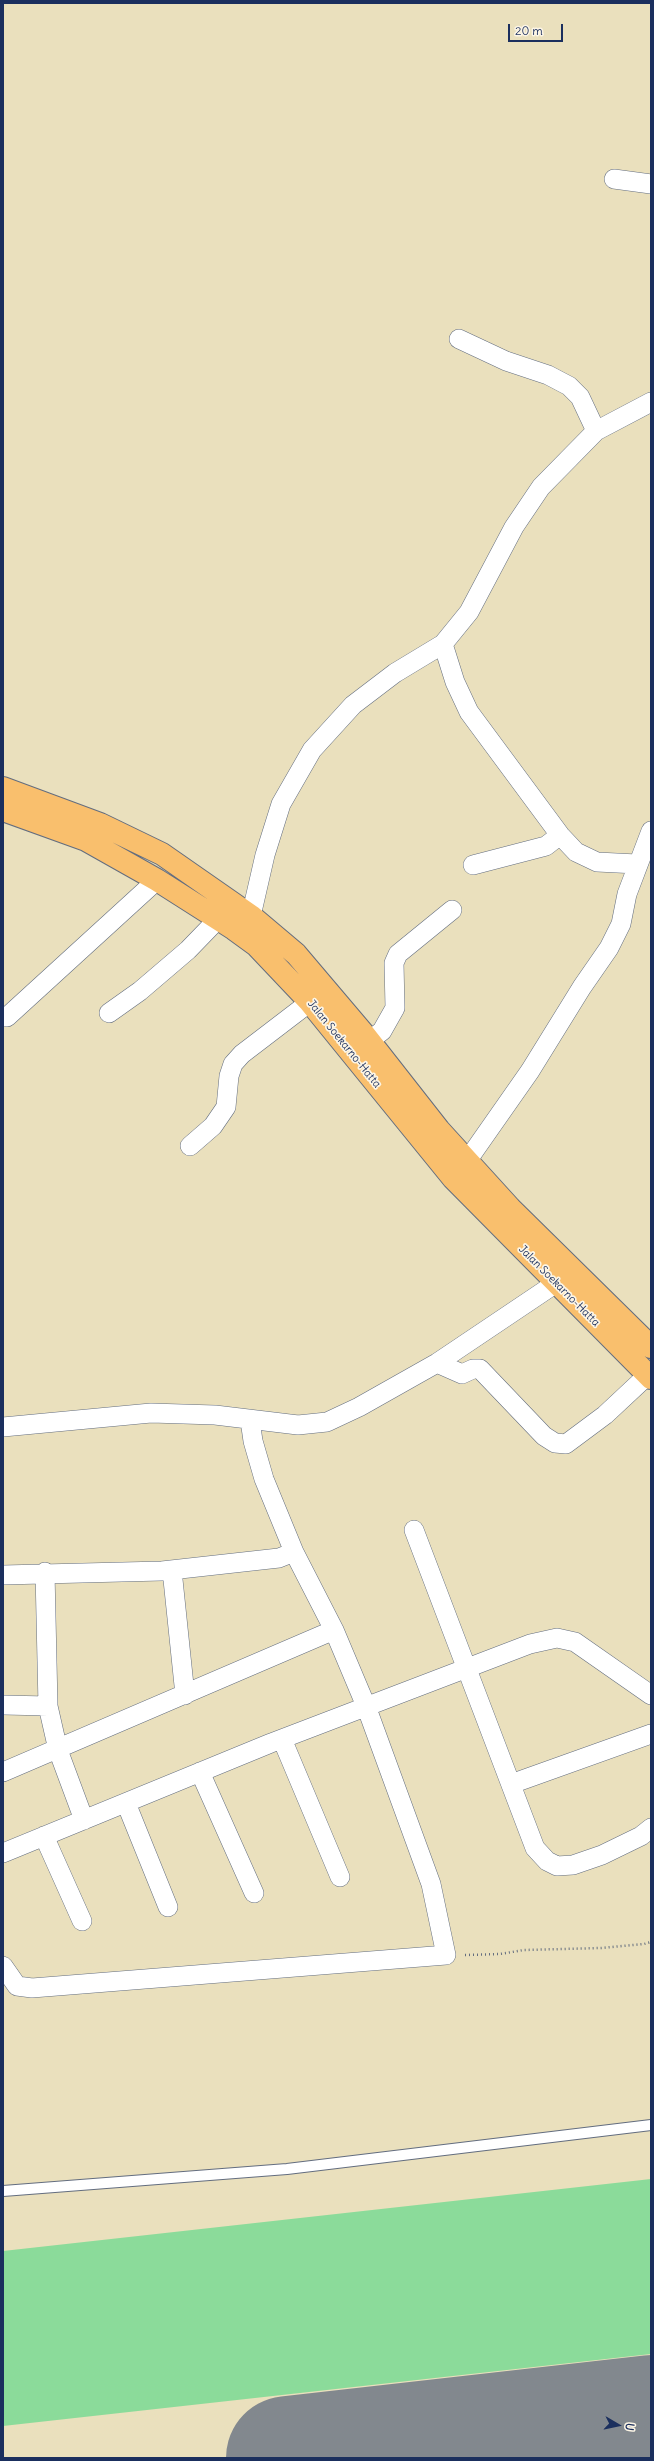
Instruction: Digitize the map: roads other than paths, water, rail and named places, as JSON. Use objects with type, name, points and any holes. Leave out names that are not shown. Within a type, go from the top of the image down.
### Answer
[{"type":"highway","points":[[3,788],[100,824],[162,854],[251,916],[296,954],[369,1041],[439,1130],[467,1161],[564,1278],[648,1339]]},
{"type":"highway","name":"Jalan Soekarno-Hatta","points":[[3,810],[86,840],[157,880],[256,945],[310,1002],[453,1178],[564,1278],[627,1355],[650,1375]]},
{"type":"street","points":[[614,179],[651,184]]},
{"type":"street","points":[[459,339],[506,361],[548,375],[569,386],[580,397],[596,431]]},
{"type":"street","points":[[251,916],[265,855],[281,804],[312,750],[353,705],[395,673],[443,644],[469,612],[514,528],[541,486],[596,431],[651,402]]},
{"type":"street","points":[[443,644],[455,682],[469,712],[560,835],[576,852],[597,862],[637,864]]},
{"type":"street","points":[[467,1161],[530,1071],[582,986],[609,948],[621,924],[637,864],[651,831]]},
{"type":"street","points":[[473,865],[546,846],[560,835]]},
{"type":"street","points":[[7,1017],[157,880]]},
{"type":"street","points":[[369,1041],[382,1031],[395,1008],[394,963],[398,954],[452,910]]},
{"type":"street","points":[[109,1013],[140,991],[188,950],[218,919]]},
{"type":"street","points":[[190,1146],[213,1126],[226,1107],[229,1076],[233,1064],[242,1054],[310,1002]]},
{"type":"street","points":[[3,1427],[151,1412],[196,1413],[298,1425],[327,1422],[359,1407],[436,1362],[564,1278]]},
{"type":"street","points":[[627,1355],[648,1339]]},
{"type":"street","points":[[436,1362],[462,1374],[474,1369],[480,1369],[544,1436],[555,1443],[566,1444],[605,1415],[650,1375]]},
{"type":"street","points":[[3,1966],[17,1986],[32,1988],[446,1955],[431,1884],[366,1706],[334,1630],[294,1552],[264,1479],[253,1441],[250,1420]]},
{"type":"street","points":[[414,1530],[534,1848],[547,1861],[557,1866],[572,1865],[602,1855],[641,1836],[651,1828]]},
{"type":"street","points":[[3,1575],[45,1572],[172,1570],[272,1559],[294,1552]]},
{"type":"street","points":[[172,1570],[185,1695]]},
{"type":"street","points":[[45,1572],[48,1706],[58,1750],[84,1820]]},
{"type":"street","points":[[3,1772],[58,1750],[334,1630]]},
{"type":"street","points":[[3,1853],[282,1739],[530,1644],[557,1638],[575,1642],[651,1695]]},
{"type":"street","points":[[3,1705],[48,1706]]},
{"type":"street","points":[[511,1784],[651,1734]]},
{"type":"street","points":[[282,1739],[340,1876]]},
{"type":"street","points":[[200,1772],[254,1893]]},
{"type":"street","points":[[126,1804],[168,1907]]},
{"type":"street","points":[[44,1836],[82,1921]]},
{"type":"lane","points":[[3,2191],[287,2169],[651,2125]]}]
